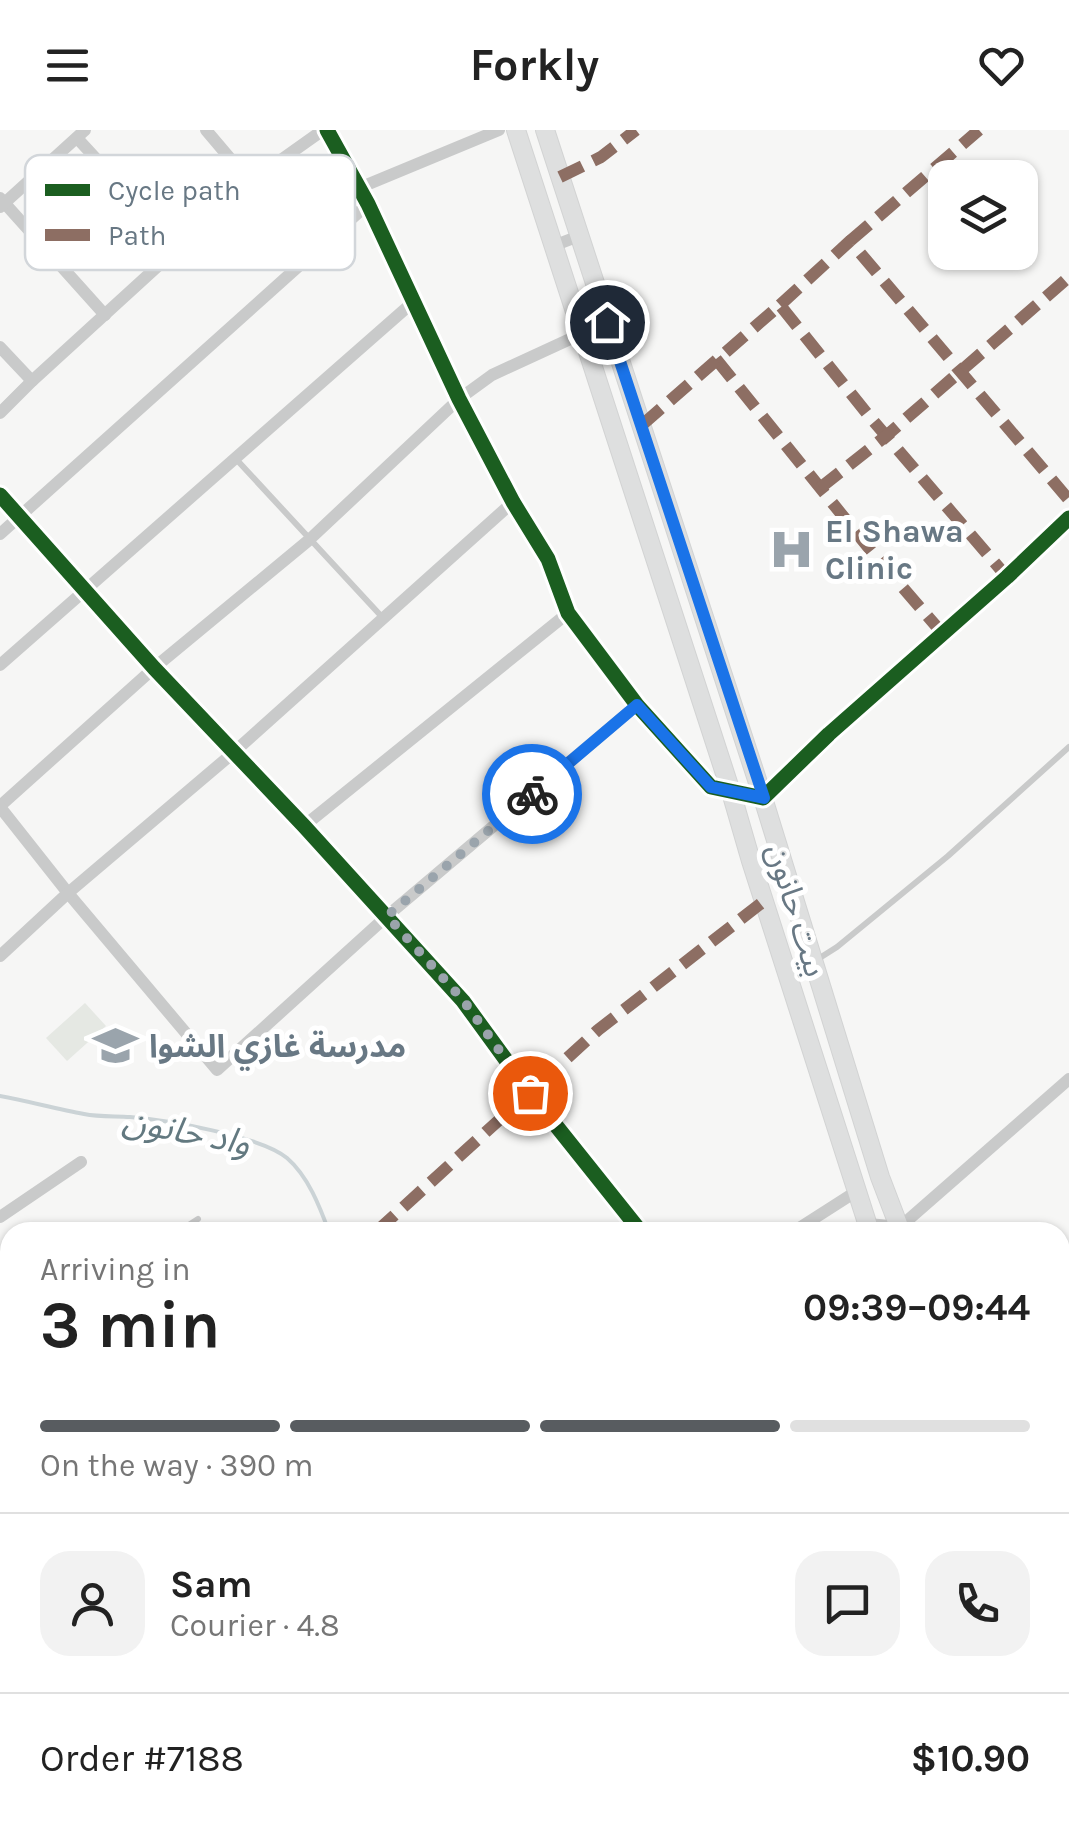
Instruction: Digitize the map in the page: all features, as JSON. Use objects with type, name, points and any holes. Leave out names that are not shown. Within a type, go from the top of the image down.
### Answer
[{"type":"main road","name":"بيت حانون","points":[[516,130],[867,1222]]},
{"type":"main road","name":"بيت حانون","points":[[545,130],[764,798],[812,962],[897,1222]]},
{"type":"street","points":[[206,130],[227,155]]},
{"type":"street","points":[[289,155],[325,130],[340,155]]},
{"type":"street","points":[[359,188],[500,130]]},
{"type":"street","points":[[57,155],[81,134],[99,155]]},
{"type":"street","points":[[355,181],[459,399],[513,502],[548,558],[568,614],[637,705],[711,787],[764,798],[828,734],[1069,518]]},
{"type":"street","points":[[25,182],[1,203],[25,229]]},
{"type":"street","points":[[355,216],[368,204]]},
{"type":"street","points":[[552,246],[579,236]]},
{"type":"street","points":[[64,270],[105,314]]},
{"type":"street","points":[[0,413],[156,270]]},
{"type":"street","points":[[0,534],[294,270]]},
{"type":"street","points":[[0,666],[412,303]]},
{"type":"street","points":[[581,334],[492,375],[459,399],[309,540],[154,668],[0,806],[68,894],[217,1070],[387,916],[637,705]]},
{"type":"street","points":[[0,346],[32,381]]},
{"type":"street","points":[[0,495],[154,668],[463,1000],[530,1093],[634,1222]]},
{"type":"street","points":[[0,956],[234,754],[513,502]]},
{"type":"street","points":[[304,826],[568,614]]},
{"type":"street","points":[[909,1222],[1069,1079]]},
{"type":"street","points":[[0,1217],[81,1162]]},
{"type":"street","points":[[808,1222],[857,1192]]},
{"type":"lane","points":[[236,460],[384,619]]},
{"type":"lane","points":[[812,962],[837,947],[948,856],[1069,747]]},
{"type":"shaded area","points":[[85,1003],[106,1026],[67,1061],[46,1038]]},
{"type":"waterway","name":"واد حانون","points":[[0,1096],[90,1115],[189,1125],[257,1143],[287,1158],[301,1174],[325,1222]]},
{"type":"marked path","points":[[560,177],[601,157],[636,130]]},
{"type":"marked path","points":[[850,241],[979,130]]},
{"type":"marked path","points":[[780,305],[850,241],[1069,500]]},
{"type":"marked path","points":[[820,488],[1069,277]]},
{"type":"marked path","points":[[642,425],[780,305],[1007,577]]},
{"type":"marked path","points":[[716,359],[943,634]]},
{"type":"marked path","points":[[387,1222],[598,1030],[764,901]]},
{"type":"cycle path","points":[[327,130],[341,155]]},
{"type":"cycle path","points":[[355,181],[459,399],[548,559],[568,613],[637,705],[711,787],[763,798],[1069,518]]},
{"type":"cycle path","points":[[0,495],[154,668],[463,1001],[633,1222]]},
{"type":"way so far","points":[[530,1093],[463,1000],[387,916],[532,794]]},
{"type":"place","name":"El Shawa Clinic","points":[[792,549]]},
{"type":"place","name":"مدرسة غازي الشوا","points":[[116,1046]]},
{"type":"route","points":[[532,794],[637,705],[711,787],[764,798],[607,322]]}]
